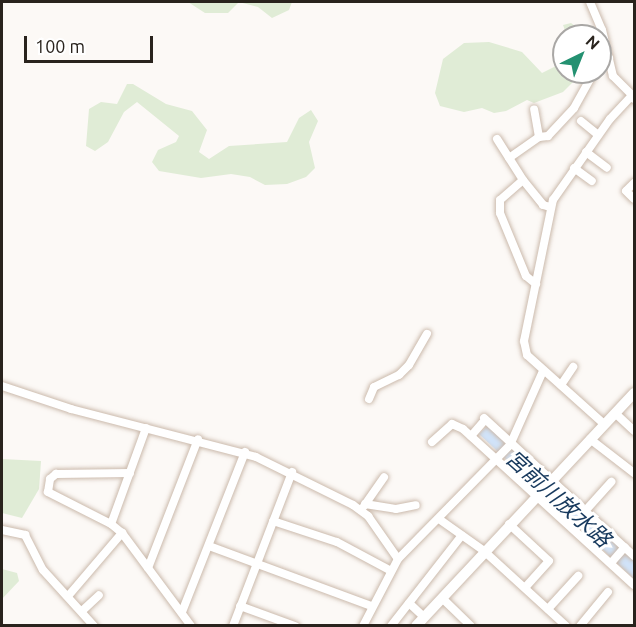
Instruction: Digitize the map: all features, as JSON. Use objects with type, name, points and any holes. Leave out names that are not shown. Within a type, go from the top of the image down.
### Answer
[{"type":"main road","points":[[419,623],[550,480],[634,393]]},
{"type":"street","points":[[590,2],[600,24]]},
{"type":"street","points":[[604,424],[543,371],[524,349],[550,207],[598,135],[634,96],[613,76],[612,72]]},
{"type":"street","points":[[509,158],[539,136],[549,136],[574,108],[587,84]]},
{"type":"street","points":[[534,109],[539,136]]},
{"type":"street","points":[[581,121],[598,135]]},
{"type":"street","points":[[497,139],[523,180],[543,205],[550,207]]},
{"type":"street","points":[[586,152],[607,168]]},
{"type":"street","points":[[574,168],[592,181]]},
{"type":"street","points":[[523,180],[500,200],[500,213],[526,276],[536,284]]},
{"type":"street","points":[[634,183],[626,191],[634,199]]},
{"type":"street","points":[[369,399],[374,387],[399,375],[409,365],[427,334]]},
{"type":"street","points":[[561,385],[573,367]]},
{"type":"street","points":[[366,624],[371,606],[398,559],[511,444],[543,371]]},
{"type":"street","points":[[2,386],[70,409],[245,452],[363,507],[396,509],[416,505]]},
{"type":"street","points":[[615,413],[634,431]]},
{"type":"street","points":[[472,435],[484,420],[586,510],[634,556]]},
{"type":"street","points":[[432,442],[452,424],[472,435],[538,493],[634,585]]},
{"type":"street","points":[[111,524],[146,428]]},
{"type":"street","points":[[148,568],[198,439]]},
{"type":"street","points":[[590,439],[634,473]]},
{"type":"street","points":[[183,612],[245,452]]},
{"type":"street","points":[[233,626],[292,472]]},
{"type":"street","points":[[130,473],[56,474],[50,479],[48,492],[111,524],[122,533],[183,612],[191,626]]},
{"type":"street","points":[[363,507],[384,477]]},
{"type":"street","points":[[586,510],[611,482]]},
{"type":"street","points":[[363,507],[398,559]]},
{"type":"street","points":[[439,519],[484,551],[566,626]]},
{"type":"street","points":[[273,520],[337,542],[391,571]]},
{"type":"street","points":[[509,524],[549,561],[525,588]]},
{"type":"street","points":[[2,530],[25,535],[43,570],[69,595],[94,626]]},
{"type":"street","points":[[69,595],[122,533]]},
{"type":"street","points":[[391,626],[462,536]]},
{"type":"street","points":[[209,546],[371,606]]},
{"type":"street","points":[[612,562],[625,548]]},
{"type":"street","points":[[548,609],[578,576]]},
{"type":"street","points":[[580,626],[608,592]]},
{"type":"street","points":[[82,611],[99,596]]},
{"type":"street","points":[[442,598],[471,626]]},
{"type":"street","points":[[409,603],[419,623]]},
{"type":"street","points":[[240,606],[295,626]]},
{"type":"green space","points":[[188,2],[239,2],[228,13],[205,13]]},
{"type":"green space","points":[[239,2],[292,2],[289,10],[272,18],[258,7]]},
{"type":"green space","points":[[489,42],[522,52],[542,73],[552,68],[552,84],[571,84],[563,92],[534,103],[527,100],[506,111],[494,113],[482,108],[464,112],[440,106],[435,93],[443,59],[464,43]]},
{"type":"green space","points":[[127,84],[133,84],[166,104],[192,111],[207,130],[199,152],[209,159],[229,146],[287,142],[299,118],[311,110],[318,121],[309,142],[315,168],[306,177],[287,184],[265,185],[250,177],[231,174],[201,178],[159,171],[152,162],[158,150],[176,142],[179,136],[137,102],[124,112],[108,142],[95,151],[86,146],[89,109],[101,102],[117,104]]},
{"type":"green space","points":[[2,459],[41,461],[39,489],[22,518],[2,513]]},
{"type":"green space","points":[[2,569],[17,573],[19,581],[2,599]]},
{"type":"water","name":"宮前川放水路","points":[[487,426],[634,560],[634,579],[479,434]]}]
